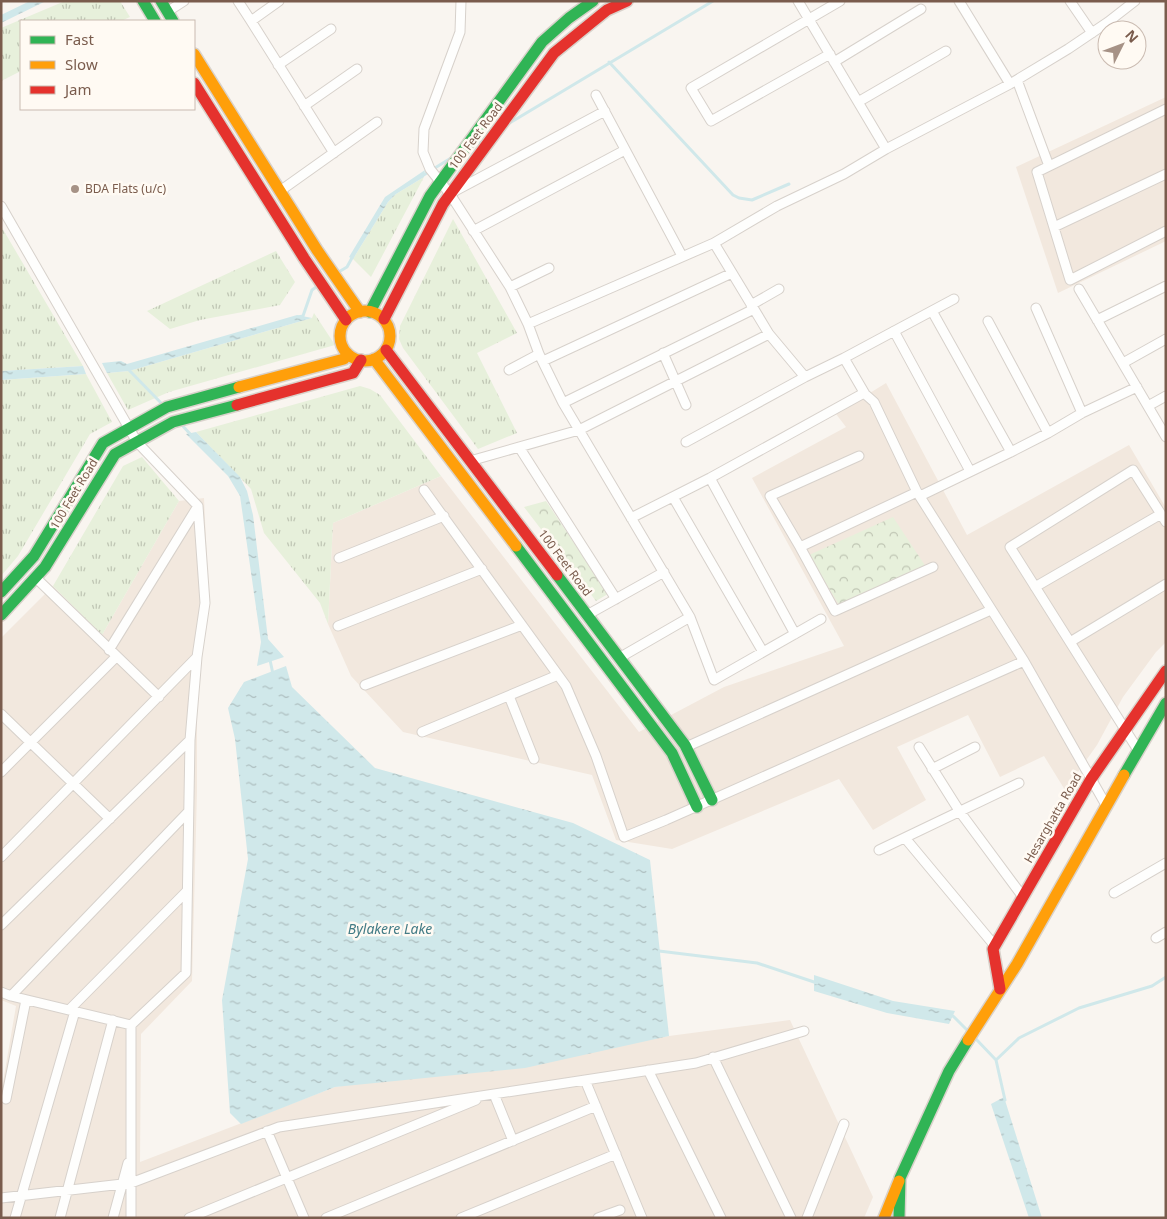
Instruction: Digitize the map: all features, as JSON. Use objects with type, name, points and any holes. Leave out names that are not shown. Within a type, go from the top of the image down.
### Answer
[{"type":"main road","points":[[143,1],[154,20]]},
{"type":"main road","points":[[161,1],[170,16]]},
{"type":"main road","name":"100 Feet Road","points":[[365,312],[430,196],[542,42],[569,18],[593,1]]},
{"type":"main road","name":"100 Feet Road","points":[[384,319],[443,204],[554,52],[607,10],[627,1]]},
{"type":"main road","points":[[195,56],[317,250],[350,298],[365,312],[384,319],[390,336],[386,350],[374,359],[361,360],[347,353],[340,340],[341,328],[346,320],[352,314],[365,312]]},
{"type":"main road","points":[[195,85],[304,258],[346,320]]},
{"type":"main road","name":"100 Feet Road","points":[[386,350],[686,747],[712,800]]},
{"type":"main road","name":"100 Feet Road","points":[[1,592],[34,556],[100,446],[167,407],[344,359],[347,353]]},
{"type":"main road","points":[[374,359],[672,753],[696,807]]},
{"type":"main road","name":"100 Feet Road","points":[[1,615],[45,567],[112,458],[174,422],[352,373],[361,360]]},
{"type":"main road","name":"Hesarghatta Road","points":[[995,946],[1091,779],[1166,670]]},
{"type":"main road","points":[[884,1218],[900,1178],[949,1072],[1017,964],[1106,805],[1166,703]]},
{"type":"main road","points":[[995,946],[993,949],[1000,989]]},
{"type":"main road","points":[[899,1218],[900,1178]]},
{"type":"street","points":[[170,16],[184,1]]},
{"type":"street","points":[[238,1],[334,153]]},
{"type":"street","points":[[251,21],[279,1]]},
{"type":"street","points":[[461,1],[460,32],[424,129],[423,152],[430,169],[450,194],[510,287],[563,403],[690,617],[714,680],[821,619]]},
{"type":"street","points":[[798,1],[886,149]]},
{"type":"street","points":[[840,1],[691,88],[711,121],[921,9]]},
{"type":"street","points":[[959,1],[1013,82],[1049,166]]},
{"type":"street","points":[[1070,1],[1092,33]]},
{"type":"street","points":[[528,324],[714,243],[777,206],[844,174],[886,149],[1013,82],[1092,33],[1131,3]]},
{"type":"street","points":[[278,65],[331,28]]},
{"type":"street","points":[[858,102],[946,51]]},
{"type":"street","points":[[304,106],[357,69]]},
{"type":"street","points":[[596,95],[681,254]]},
{"type":"street","points":[[1166,109],[1037,172],[1070,280],[1166,231]]},
{"type":"street","points":[[450,194],[604,111]]},
{"type":"street","points":[[280,191],[377,122]]},
{"type":"street","points":[[473,231],[625,150]]},
{"type":"street","points":[[1054,227],[1166,174]]},
{"type":"street","points":[[1,206],[137,442],[198,506],[206,603],[198,658],[190,740],[186,973],[131,1025],[131,1218]]},
{"type":"street","points":[[714,243],[769,334],[805,377]]},
{"type":"street","points":[[510,287],[549,268]]},
{"type":"street","points":[[509,370],[732,272]]},
{"type":"street","points":[[1097,320],[1166,286]]},
{"type":"street","points":[[563,403],[753,307],[780,289]]},
{"type":"street","points":[[1079,290],[1166,437]]},
{"type":"street","points":[[686,442],[954,299]]},
{"type":"street","points":[[1036,308],[1082,413]]},
{"type":"street","points":[[932,311],[1011,452]]},
{"type":"street","points":[[988,321],[1048,434]]},
{"type":"street","points":[[894,332],[970,471]]},
{"type":"street","points":[[470,461],[579,430],[769,334]]},
{"type":"street","points":[[1123,363],[1166,339]]},
{"type":"street","points":[[662,354],[686,405]]},
{"type":"street","points":[[844,358],[864,393],[874,402],[918,494],[1024,661],[1106,805]]},
{"type":"street","points":[[800,547],[1011,452],[1048,434],[1082,413],[1137,387]]},
{"type":"street","points":[[631,518],[710,478],[864,393]]},
{"type":"street","points":[[1148,406],[1166,396]]},
{"type":"street","points":[[519,447],[616,599]]},
{"type":"street","points":[[859,456],[770,496],[835,611],[933,567]]},
{"type":"street","points":[[1035,587],[1163,518],[1133,470],[1010,547],[1035,587],[1125,729],[1138,750]]},
{"type":"street","points":[[710,478],[795,634]]},
{"type":"street","points":[[424,490],[566,686],[596,756],[624,837],[712,800],[1024,661]]},
{"type":"street","points":[[673,497],[763,652]]},
{"type":"street","points":[[1,772],[113,654],[198,506]]},
{"type":"street","points":[[339,558],[444,516]]},
{"type":"street","points":[[338,626],[482,569]]},
{"type":"street","points":[[587,615],[664,572]]},
{"type":"street","points":[[36,578],[159,697]]},
{"type":"street","points":[[1070,642],[1166,584]]},
{"type":"street","points":[[686,747],[992,610]]},
{"type":"street","points":[[619,658],[690,617]]},
{"type":"street","points":[[365,685],[522,625]]},
{"type":"street","points":[[1,857],[198,658]]},
{"type":"street","points":[[422,732],[558,675]]},
{"type":"street","points":[[509,696],[534,759]]},
{"type":"street","points":[[1,714],[110,820]]},
{"type":"street","points":[[1,926],[190,740]]},
{"type":"street","points":[[932,769],[975,747]]},
{"type":"street","points":[[919,748],[960,812],[1023,898]]},
{"type":"street","points":[[880,850],[1019,783]]},
{"type":"street","points":[[11,996],[188,812]]},
{"type":"street","points":[[905,838],[995,946]]},
{"type":"street","points":[[1114,892],[1166,863]]},
{"type":"street","points":[[15,1218],[72,1011],[186,892]]},
{"type":"street","points":[[1156,938],[1166,932]]},
{"type":"street","points":[[1,992],[26,1000],[131,1025]]},
{"type":"street","points":[[6,1099],[26,1000]]},
{"type":"street","points":[[60,1218],[113,1020]]},
{"type":"street","points":[[1,1198],[131,1182],[279,1127],[696,1063],[804,1030]]},
{"type":"street","points":[[713,1057],[791,1218]]},
{"type":"street","points":[[648,1070],[721,1218]]},
{"type":"street","points":[[585,1080],[642,1218]]},
{"type":"street","points":[[492,1094],[513,1141]]},
{"type":"street","points":[[189,1218],[492,1094]]},
{"type":"street","points":[[326,1218],[596,1106]]},
{"type":"street","points":[[807,1218],[844,1124]]},
{"type":"street","points":[[267,1131],[304,1218]]},
{"type":"street","points":[[113,1218],[131,1151]]},
{"type":"street","points":[[462,1218],[616,1154]]},
{"type":"street","points":[[598,1218],[620,1210]]},
{"type":"shaded area","points":[[1166,97],[1166,241],[1058,293],[1016,167]]},
{"type":"shaded area","points":[[886,383],[967,535],[1129,445],[1166,508],[1166,642],[1156,652],[1123,697],[1097,745],[1065,790],[1044,756],[1000,777],[968,715],[897,747],[926,800],[873,830],[839,779],[672,849],[616,840],[592,775],[403,732],[351,676],[328,624],[333,523],[441,476],[639,732],[724,687],[844,646],[752,478],[846,427],[836,414]]},
{"type":"shaded area","points":[[204,498],[209,604],[197,684],[197,791],[192,981],[141,1034],[140,1162],[335,1087],[669,1036],[790,1020],[873,1197],[864,1218],[1,1218],[1,1094],[16,1006],[1,1000],[1,638],[53,586],[102,635],[179,501]]},
{"type":"green space","points":[[65,1],[120,1],[130,17],[123,20],[20,20],[20,72],[1,81],[1,28]]},
{"type":"green space","points":[[424,177],[371,277],[353,259],[388,202],[396,194]]},
{"type":"green space","points":[[453,219],[517,333],[477,353],[517,433],[478,449],[403,348],[399,339],[400,326]]},
{"type":"green space","points":[[1,226],[83,366],[1,371]]},
{"type":"green space","points":[[276,251],[295,282],[280,305],[200,320],[170,329],[147,311]]},
{"type":"green space","points":[[314,313],[335,345],[169,392],[128,410],[107,373],[129,371],[312,318]]},
{"type":"green space","points":[[86,374],[112,422],[90,434],[18,556],[1,576],[1,380]]},
{"type":"green space","points":[[360,386],[380,395],[441,476],[333,523],[328,624],[320,603],[264,533],[251,489],[196,432]]},
{"type":"green space","points":[[142,457],[179,501],[102,635],[53,586],[123,466]]},
{"type":"green space","points":[[546,501],[608,594],[596,601],[524,507]]},
{"type":"green space","points":[[893,517],[926,567],[839,605],[809,555]]},
{"type":"water","points":[[30,1],[46,1],[1,23],[1,15]]},
{"type":"water","points":[[425,170],[424,177],[396,194],[388,202],[353,259],[349,257],[385,197]]},
{"type":"water","points":[[297,315],[312,318],[129,371],[107,373],[102,363],[121,361],[127,364]]},
{"type":"water","points":[[83,366],[86,374],[1,380],[1,371]]},
{"type":"water","points":[[196,432],[240,477],[247,491],[253,515],[268,639],[284,657],[257,666],[261,642],[240,496],[228,476],[186,434]]},
{"type":"water","name":"Bylakere Lake","points":[[286,666],[292,687],[375,768],[573,823],[650,860],[669,1036],[525,1068],[335,1087],[241,1124],[230,1113],[222,1000],[248,859],[235,739],[228,708],[244,682]]},
{"type":"water","points":[[814,975],[893,1001],[955,1011],[949,1024],[887,1013],[814,991]]},
{"type":"water","points":[[1004,1097],[1042,1218],[1029,1218],[991,1104]]},
{"type":"waterway","points":[[508,124],[713,1]]},
{"type":"waterway","points":[[609,62],[733,195],[752,200],[789,184]]},
{"type":"waterway","points":[[473,145],[485,138]]},
{"type":"waterway","points":[[422,176],[451,158]]},
{"type":"waterway","points":[[337,273],[347,267],[353,256]]},
{"type":"waterway","points":[[298,317],[303,316],[312,290],[319,285]]},
{"type":"waterway","points":[[128,369],[163,405]]},
{"type":"waterway","points":[[181,424],[192,436]]},
{"type":"waterway","points":[[270,660],[273,674]]},
{"type":"waterway","points":[[659,951],[757,963],[817,983]]},
{"type":"waterway","points":[[996,1060],[1019,1038],[1079,1008],[1152,986],[1166,977]]},
{"type":"waterway","points":[[949,1016],[953,1016],[969,1032]]},
{"type":"waterway","points":[[975,1038],[996,1060],[1005,1100]]},
{"type":"traffic: fast","points":[[143,1],[154,20]]},
{"type":"traffic: fast","points":[[161,1],[172,20]]},
{"type":"traffic: fast","points":[[370,312],[430,196],[542,42],[569,18],[593,1]]},
{"type":"traffic: fast","points":[[1,592],[34,556],[103,443],[167,407],[239,387]]},
{"type":"traffic: fast","points":[[1,615],[45,567],[115,454],[173,422],[237,405]]},
{"type":"traffic: fast","points":[[516,546],[672,753],[697,807]]},
{"type":"traffic: fast","points":[[557,575],[685,745],[712,800]]},
{"type":"traffic: fast","points":[[1124,775],[1166,703]]},
{"type":"traffic: fast","points":[[899,1218],[900,1178],[949,1071],[968,1040]]},
{"type":"traffic: slow","points":[[195,56],[317,250],[360,312]]},
{"type":"traffic: slow","points":[[365,311],[375,313],[383,318],[388,326],[390,336],[388,346],[383,354],[375,359],[365,361],[355,359],[347,354],[342,346],[340,336],[342,326],[347,318],[355,313],[365,311]]},
{"type":"traffic: slow","points":[[239,387],[344,359],[347,353]]},
{"type":"traffic: slow","points":[[374,359],[516,546]]},
{"type":"traffic: slow","points":[[968,1040],[1017,964],[1124,775]]},
{"type":"traffic: slow","points":[[884,1218],[899,1181]]},
{"type":"traffic: jam","points":[[384,319],[443,204],[554,53],[607,10],[627,1]]},
{"type":"traffic: jam","points":[[195,85],[304,258],[346,320]]},
{"type":"traffic: jam","points":[[386,350],[557,575]]},
{"type":"traffic: jam","points":[[237,405],[353,373],[361,360]]},
{"type":"traffic: jam","points":[[1000,989],[993,949],[1091,779],[1166,671]]},
{"type":"place","name":"BDA Flats (u/c)","points":[[75,189]]}]
